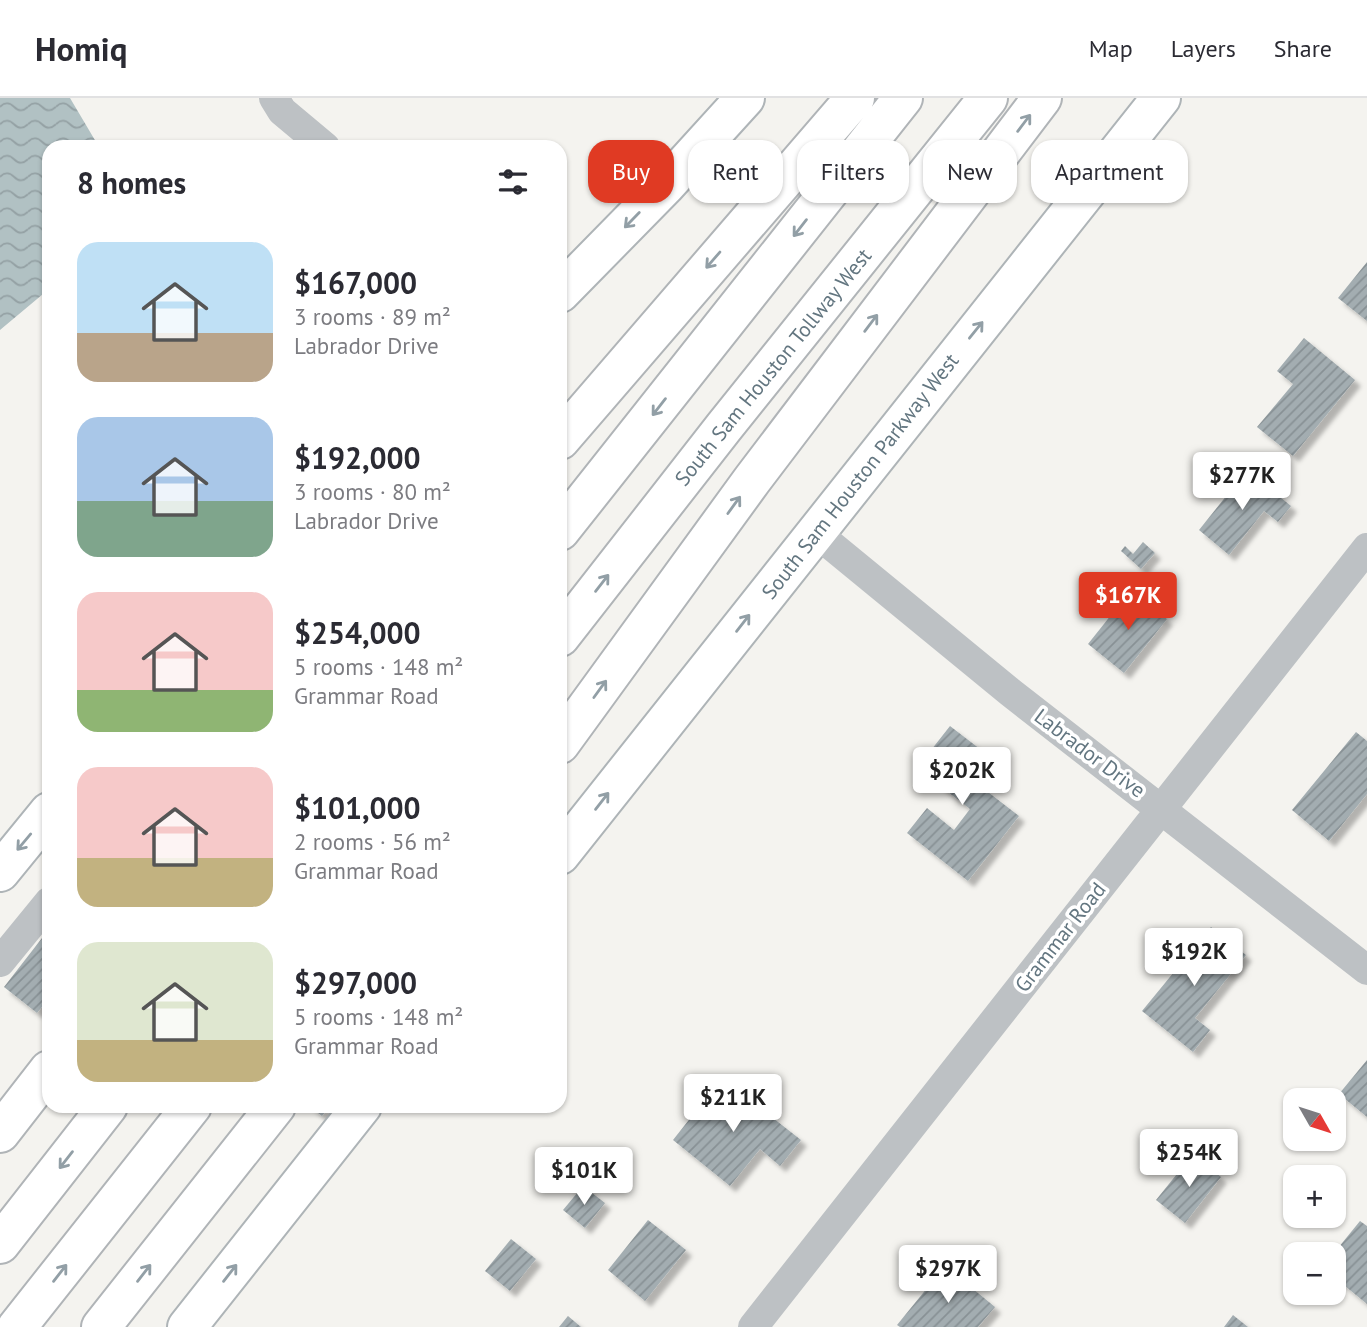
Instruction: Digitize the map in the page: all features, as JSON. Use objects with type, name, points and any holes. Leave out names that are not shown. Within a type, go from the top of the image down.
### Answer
[{"type":"main road","points":[[567,286],[665,186],[745,98]]},
{"type":"main road","points":[[567,432],[855,98]]},
{"type":"main road","points":[[567,522],[903,98]]},
{"type":"main road","name":"South Sam Houston Tollway West","points":[[567,628],[988,98]]},
{"type":"main road","points":[[567,734],[761,469],[1042,98]]},
{"type":"main road","name":"South Sam Houston Parkway West","points":[[567,846],[1161,98]]},
{"type":"main road","points":[[0,872],[42,821]]},
{"type":"main road","points":[[0,1133],[42,1079]]},
{"type":"main road","points":[[0,1244],[103,1113]]},
{"type":"main road","points":[[18,1327],[186,1113]]},
{"type":"main road","points":[[101,1327],[270,1113]]},
{"type":"main road","points":[[187,1327],[356,1113]]},
{"type":"street","points":[[274,98],[282,111],[317,140]]},
{"type":"street","name":"Labrador Drive","points":[[815,532],[1010,692],[1367,970]]},
{"type":"street","name":"Grammar Road","points":[[753,1327],[1367,548]]},
{"type":"street","points":[[0,962],[42,911]]},
{"type":"water","points":[[0,98],[70,98],[95,140],[42,140],[42,295],[0,330]]},
{"type":"building","points":[[1367,262],[1367,321],[1338,298]]},
{"type":"building","points":[[1304,338],[1355,380],[1293,456],[1257,427],[1293,384],[1277,371]]},
{"type":"building","points":[[1247,470],[1291,506],[1278,522],[1264,511],[1229,555],[1199,530]]},
{"type":"building","points":[[1143,542],[1155,553],[1141,569],[1121,551],[1125,546],[1133,554]]},
{"type":"building","points":[[1131,590],[1167,619],[1124,673],[1088,644]]},
{"type":"building","points":[[950,726],[989,756],[971,779],[1019,816],[968,881],[907,833],[927,808],[954,830],[970,809],[917,768]]},
{"type":"building","points":[[1356,732],[1367,741],[1367,794],[1329,841],[1292,810]]},
{"type":"building","points":[[1211,927],[1246,955],[1195,1018],[1210,1030],[1193,1052],[1142,1011]]},
{"type":"building","points":[[42,938],[42,1007],[37,1013],[4,987]]},
{"type":"building","points":[[1367,1060],[1367,1117],[1346,1100],[1344,1088]]},
{"type":"building","points":[[722,1078],[801,1140],[780,1166],[760,1149],[730,1186],[673,1140]]},
{"type":"building","points":[[1193,1154],[1221,1177],[1185,1223],[1156,1200]]},
{"type":"building","points":[[583,1186],[605,1203],[585,1228],[563,1210]]},
{"type":"building","points":[[648,1220],[686,1250],[645,1301],[608,1270]]},
{"type":"building","points":[[1360,1221],[1367,1226],[1367,1304],[1346,1287],[1346,1242],[1343,1242]]},
{"type":"building","points":[[511,1239],[536,1259],[510,1291],[485,1271]]},
{"type":"building","points":[[945,1266],[995,1307],[978,1327],[897,1325]]},
{"type":"building","points":[[1233,1315],[1248,1327],[1224,1327]]},
{"type":"building","points":[[568,1316],[581,1327],[559,1327]]}]
